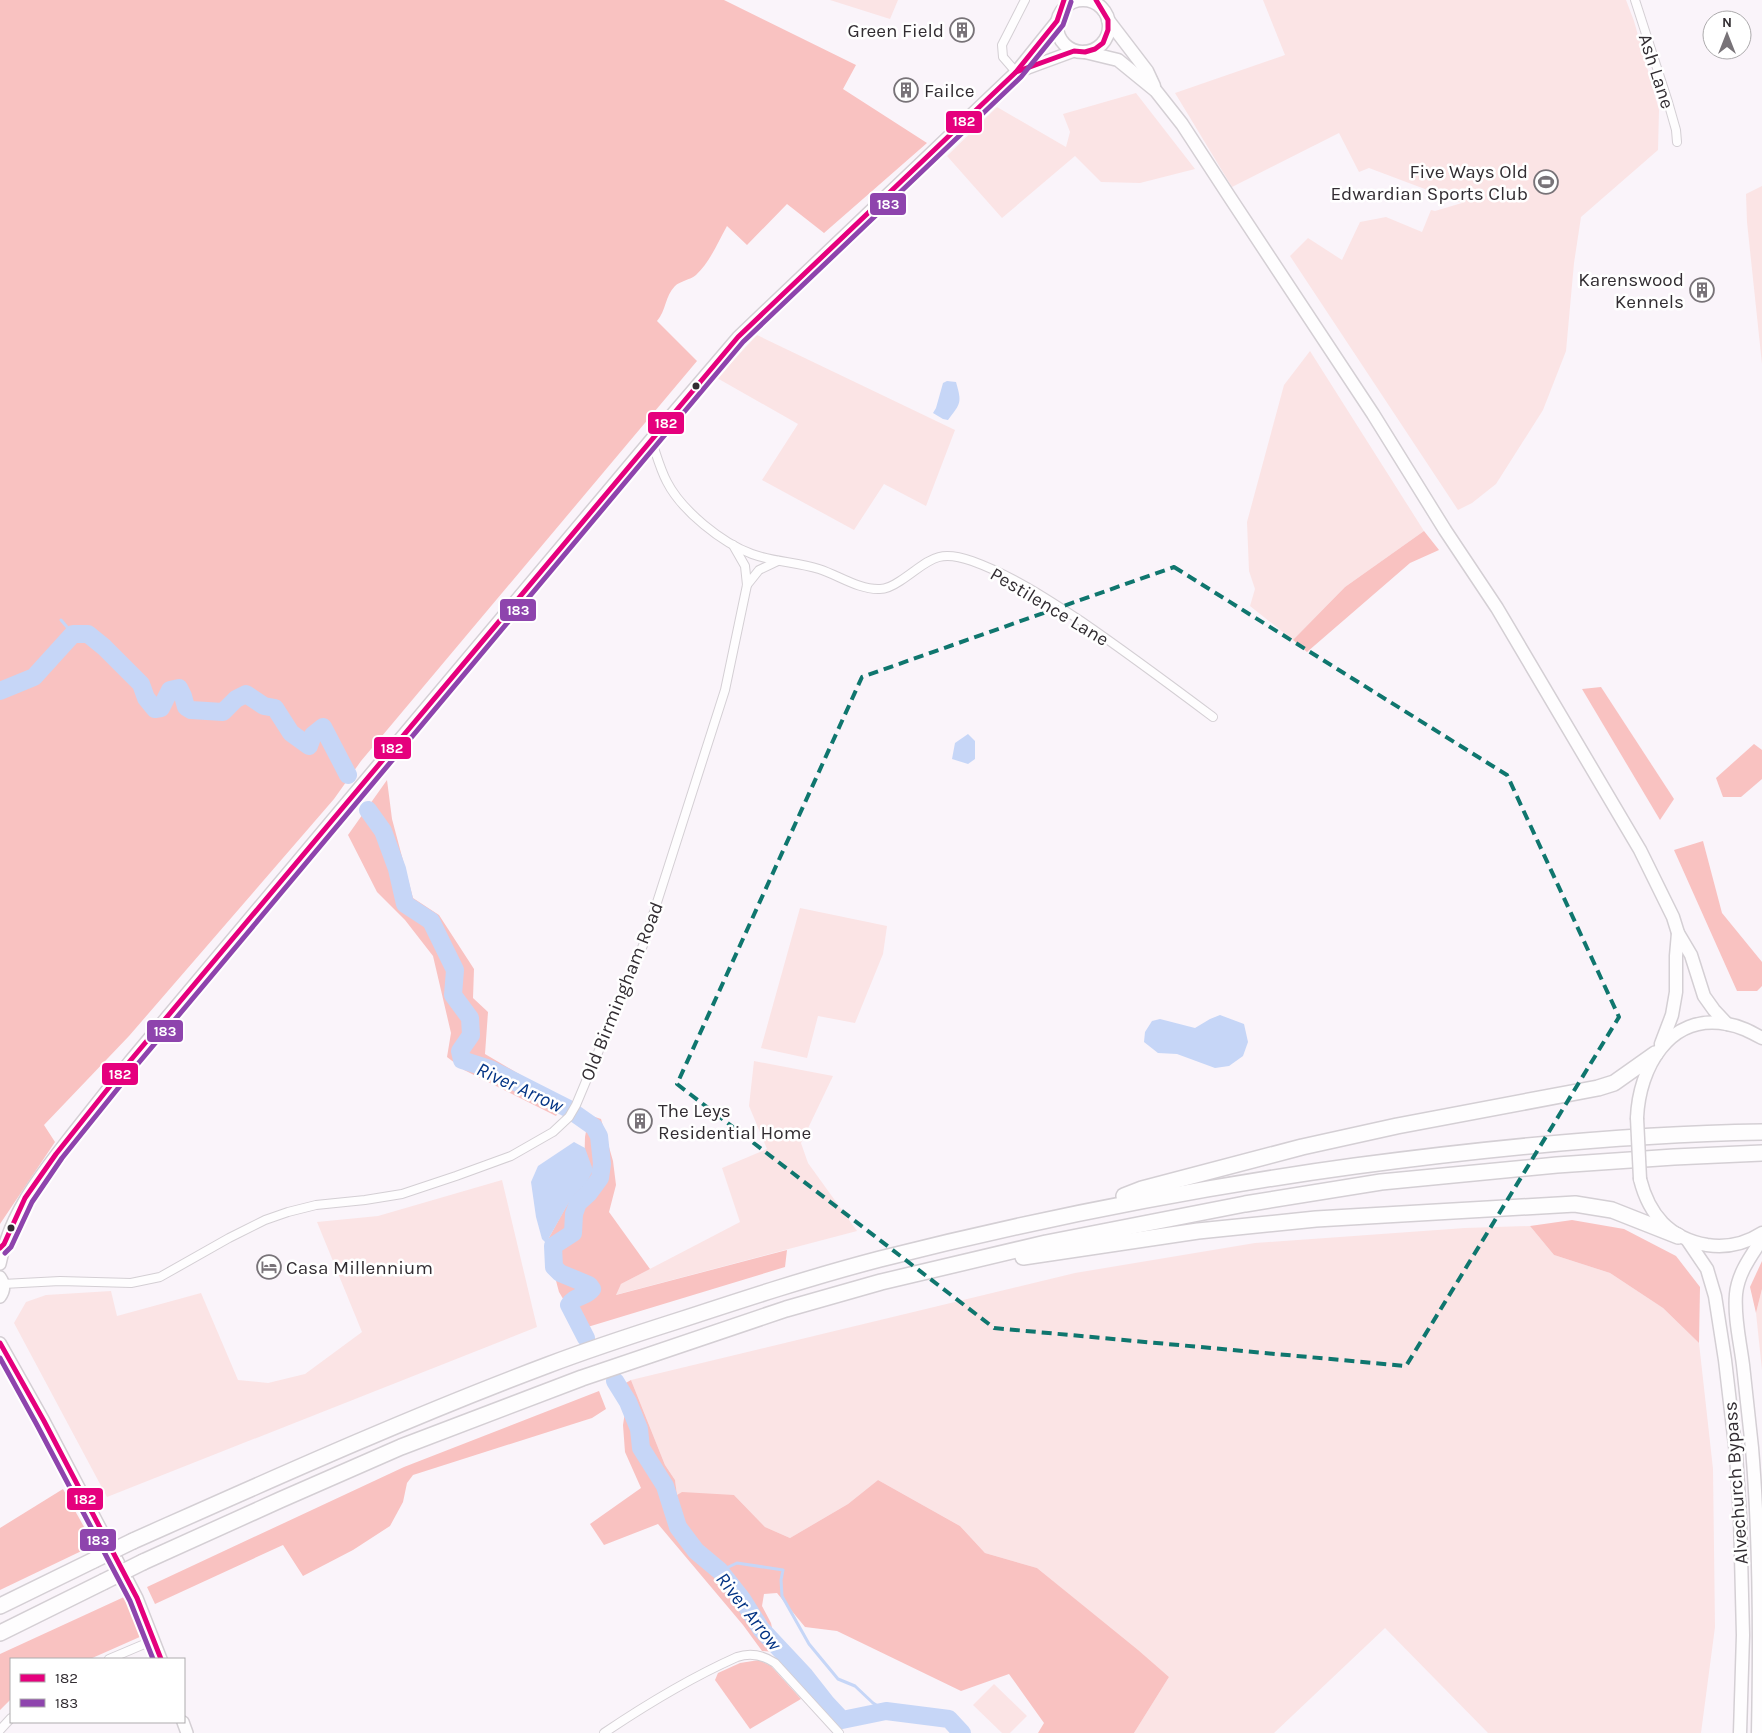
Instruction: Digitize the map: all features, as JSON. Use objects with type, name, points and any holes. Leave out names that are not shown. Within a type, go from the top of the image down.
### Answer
[{"type":"highway","points":[[1156,91],[1147,71],[1108,20],[1098,3],[1080,0],[1069,4],[1061,10],[1057,32],[1063,44],[1080,51],[1118,60],[1156,91],[1182,124],[1373,414],[1445,530],[1497,608],[1640,850],[1672,916],[1678,934],[1691,956],[1704,996],[1727,1024]]},
{"type":"highway","points":[[1080,51],[1095,49],[1103,43],[1108,30],[1108,20]]},
{"type":"highway","name":"Alvechurch Bypass","points":[[1678,934],[1676,992],[1672,1015],[1657,1052],[1643,1078],[1637,1105],[1636,1118],[1640,1179],[1643,1190],[1654,1212],[1669,1230],[1683,1238],[1707,1269],[1715,1296],[1736,1454],[1740,1516],[1742,1635],[1740,1733]]},
{"type":"highway","points":[[1082,1211],[1142,1189],[1302,1147],[1397,1126],[1598,1088],[1614,1083],[1657,1052],[1672,1036],[1687,1028],[1714,1022],[1746,1029],[1762,1038]]},
{"type":"highway","points":[[0,1606],[133,1541],[328,1454],[571,1356],[733,1303],[877,1260],[1082,1211],[1295,1174],[1450,1153],[1583,1140],[1762,1132]]},
{"type":"highway","points":[[0,1633],[143,1562],[392,1451],[628,1361],[786,1309],[881,1282],[1055,1241],[1245,1204],[1381,1182],[1674,1156],[1762,1154]]},
{"type":"highway","points":[[965,1262],[1042,1255],[1198,1231],[1316,1219],[1575,1204],[1612,1210],[1683,1238],[1719,1246],[1740,1244],[1762,1233]]},
{"type":"highway","name":"Alvechurch Bypass","points":[[1758,1733],[1760,1648],[1758,1534],[1752,1448],[1736,1320],[1736,1292],[1743,1268],[1762,1239]]},
{"type":"main road","points":[[0,1264],[2,1246],[25,1198],[56,1154],[130,1061],[651,439],[738,337],[1016,72],[1061,10]]},
{"type":"main road","points":[[1016,72],[1080,51]]},
{"type":"main road","points":[[0,1297],[3,1292],[2,1280]]},
{"type":"main road","points":[[0,1343],[137,1598],[161,1658]]},
{"type":"street","points":[[1016,72],[1003,57],[1002,45],[1025,0]]},
{"type":"street","name":"Ash Lane","points":[[1635,0],[1668,102],[1676,130],[1677,142]]},
{"type":"street","points":[[651,439],[666,481],[676,496],[702,522],[732,545]]},
{"type":"street","name":"Pestilence Lane","points":[[732,545],[752,554],[819,569],[856,584],[880,590],[892,586],[936,557],[947,555],[972,561],[993,569],[1022,584],[1062,609],[1119,647],[1213,716]]},
{"type":"street","name":"Old Birmingham Road","points":[[2,1280],[124,1283],[146,1281],[160,1277],[265,1220],[316,1205],[402,1194],[443,1181],[504,1158],[544,1138],[569,1117],[576,1105],[644,943],[725,690],[747,584],[745,566],[732,545]]},
{"type":"street","points":[[747,584],[759,570],[778,561]]},
{"type":"street","points":[[111,1658],[154,1640]]},
{"type":"street","points":[[604,1733],[644,1706],[684,1683],[745,1654],[763,1656],[775,1663],[838,1733]]},
{"type":"street","points":[[0,1730],[10,1719]]},
{"type":"highlighted area","points":[[1174,567],[1507,775],[1619,1017],[1406,1366],[994,1328],[677,1084],[862,677]]},
{"type":"shaded area","points":[[0,0],[724,0],[856,65],[843,89],[927,143],[824,233],[787,204],[747,245],[727,226],[701,270],[694,277],[675,286],[669,294],[657,321],[697,361],[361,761],[334,799],[129,1036],[44,1125],[55,1142],[0,1224]]},
{"type":"shaded area","points":[[830,0],[898,0],[890,19]]},
{"type":"shaded area","points":[[1263,0],[1626,0],[1634,21],[1659,110],[1658,150],[1581,217],[1574,263],[1566,351],[1543,410],[1496,484],[1472,503],[1458,510],[1290,256],[1308,238],[1342,260],[1360,222],[1386,217],[1422,232],[1431,210],[1435,211],[1462,203],[1369,168],[1359,172],[1339,133],[1232,187],[1175,93],[1285,55]]},
{"type":"shaded area","points":[[1136,93],[1195,169],[1140,183],[1101,182],[1075,156],[1002,218],[947,156],[997,107],[1066,147],[1070,132],[1063,114]]},
{"type":"shaded area","points":[[1762,186],[1762,364],[1747,222],[1746,194]]},
{"type":"shaded area","points":[[757,335],[955,430],[926,506],[884,484],[854,530],[762,480],[798,424],[717,378]]},
{"type":"shaded area","points":[[1310,351],[1424,531],[1345,587],[1293,640],[1250,606],[1255,589],[1249,571],[1247,522],[1284,385]]},
{"type":"shaded area","points":[[1424,531],[1439,550],[1410,563],[1307,652],[1293,640],[1345,587]]},
{"type":"shaded area","points":[[1601,687],[1674,799],[1660,820],[1582,689]]},
{"type":"shaded area","points":[[1754,744],[1762,750],[1762,779],[1741,797],[1723,797],[1716,778]]},
{"type":"shaded area","points":[[387,780],[392,819],[413,898],[439,915],[474,969],[473,998],[488,1012],[485,1054],[565,1101],[556,1116],[464,1070],[447,1057],[451,1033],[433,956],[405,920],[377,892],[348,835]]},
{"type":"shaded area","points":[[1703,841],[1722,913],[1762,962],[1762,986],[1757,991],[1737,991],[1674,850]]},
{"type":"shaded area","points":[[800,908],[887,926],[883,954],[855,1023],[818,1016],[807,1058],[761,1048]]},
{"type":"shaded area","points":[[754,1061],[833,1076],[801,1143],[808,1163],[857,1231],[615,1295],[621,1284],[740,1222],[722,1168],[767,1149],[749,1106]]},
{"type":"shaded area","points":[[589,1115],[601,1119],[613,1161],[616,1185],[609,1212],[650,1269],[621,1284],[616,1295],[787,1250],[785,1267],[581,1329],[559,1292],[546,1243],[584,1174],[585,1137]]},
{"type":"shaded area","points":[[502,1180],[537,1327],[107,1497],[14,1323],[26,1302],[46,1295],[111,1291],[117,1316],[201,1293],[238,1380],[268,1383],[305,1374],[362,1332],[317,1222],[378,1216]]},
{"type":"shaded area","points":[[1572,1220],[1624,1229],[1676,1256],[1700,1287],[1699,1343],[1663,1308],[1610,1273],[1554,1255],[1530,1226]]},
{"type":"shaded area","points":[[1530,1226],[1554,1255],[1610,1273],[1663,1308],[1699,1343],[1713,1469],[1715,1627],[1701,1733],[1488,1733],[1385,1628],[1274,1733],[1134,1733],[1169,1677],[1037,1568],[985,1553],[960,1526],[878,1480],[848,1504],[790,1538],[765,1527],[734,1495],[677,1496],[675,1480],[665,1465],[631,1380],[1075,1273],[1255,1243],[1465,1228]]},
{"type":"shaded area","points":[[1762,1261],[1762,1289],[1756,1313],[1750,1287]]},
{"type":"shaded area","points":[[1762,1289],[1762,1370],[1756,1313]]},
{"type":"shaded area","points":[[631,1380],[665,1465],[675,1480],[677,1495],[682,1492],[734,1495],[765,1527],[790,1538],[848,1504],[878,1480],[960,1526],[985,1553],[1037,1568],[1169,1677],[1134,1733],[1038,1733],[1044,1723],[1009,1674],[961,1691],[837,1631],[805,1627],[777,1593],[764,1594],[762,1606],[771,1623],[777,1652],[762,1651],[743,1625],[658,1524],[604,1545],[590,1524],[641,1488],[625,1452],[623,1425],[625,1412],[615,1389]]},
{"type":"shaded area","points":[[599,1391],[606,1409],[592,1418],[413,1475],[407,1483],[403,1502],[390,1526],[353,1550],[303,1576],[283,1545],[155,1604],[147,1587],[404,1467]]},
{"type":"shaded area","points":[[63,1489],[94,1545],[0,1590],[0,1528]]},
{"type":"shaded area","points":[[124,1597],[142,1636],[92,1658],[10,1658],[10,1700],[0,1710],[0,1654]]},
{"type":"shaded area","points":[[759,1660],[771,1666],[801,1699],[750,1729],[715,1680],[718,1673],[740,1663]]},
{"type":"shaded area","points":[[994,1684],[1027,1716],[1010,1733],[1002,1733],[973,1705]]},
{"type":"water","points":[[947,381],[956,382],[960,399],[958,406],[948,420],[933,413],[943,383]]},
{"type":"water","points":[[968,734],[975,741],[975,759],[968,764],[952,759],[955,743]]},
{"type":"water","points":[[1220,1015],[1244,1024],[1248,1042],[1243,1056],[1229,1066],[1215,1068],[1177,1054],[1158,1053],[1144,1042],[1145,1032],[1152,1021],[1160,1019],[1195,1028]]},
{"type":"water","points":[[574,1142],[585,1148],[593,1170],[586,1184],[572,1197],[546,1243],[542,1239],[536,1217],[531,1182],[538,1166]]},
{"type":"waterway","points":[[61,620],[73,634]]},
{"type":"waterway","name":"River Arrow","points":[[0,691],[34,677],[73,634],[88,634],[104,647],[141,684],[146,698],[155,709],[161,708],[170,690],[179,688],[186,707],[191,710],[223,712],[236,699],[246,694],[264,706],[275,708],[291,733],[309,746],[313,735],[323,727],[348,775]]},
{"type":"waterway","name":"River Arrow","points":[[368,810],[383,831],[397,869],[405,904],[431,921],[455,970],[453,995],[470,1018],[471,1035],[460,1051],[462,1060],[490,1069],[567,1108],[594,1127],[599,1136],[602,1164],[600,1178],[589,1193],[578,1203],[574,1214],[573,1233],[553,1246],[554,1267],[560,1273],[589,1285],[592,1289],[569,1305],[586,1338]]},
{"type":"waterway","name":"River Arrow","points":[[615,1381],[628,1402],[639,1429],[641,1448],[665,1486],[678,1527],[696,1551],[720,1571],[742,1599],[761,1629],[805,1676],[842,1720],[886,1711],[949,1719],[962,1733]]},
{"type":"waterway","points":[[720,1571],[737,1563],[783,1570],[781,1580],[782,1596],[809,1644],[838,1679],[855,1686],[873,1703],[886,1711]]},
{"type":"transit line","name":"182","points":[[1016,72],[1057,21],[1064,0]]},
{"type":"transit line","name":"182","points":[[0,1248],[4,1244],[25,1198],[56,1154],[130,1061],[738,337],[1016,72],[1074,51],[1085,52],[1095,49],[1103,43],[1108,30],[1108,20],[1096,0]]},
{"type":"transit line","name":"183","points":[[5,1253],[11,1247],[32,1202],[62,1158],[136,1066],[743,342],[1021,77],[1063,25],[1071,2]]},
{"type":"transit line","name":"182","points":[[0,1343],[44,1421],[137,1598],[161,1658]]},
{"type":"transit line","name":"183","points":[[0,1358],[130,1601],[153,1658]]},
{"type":"place","name":"Green Field","points":[[962,30]]},
{"type":"place","name":"Failce","points":[[906,90]]},
{"type":"place","name":"Five Ways Old Edwardian Sports Club","points":[[1546,182]]},
{"type":"place","name":"Karenswood Kennels","points":[[1702,290]]},
{"type":"place","name":"The Leys Residential Home","points":[[640,1121]]},
{"type":"place","name":"Casa Millennium","points":[[269,1267]]}]
